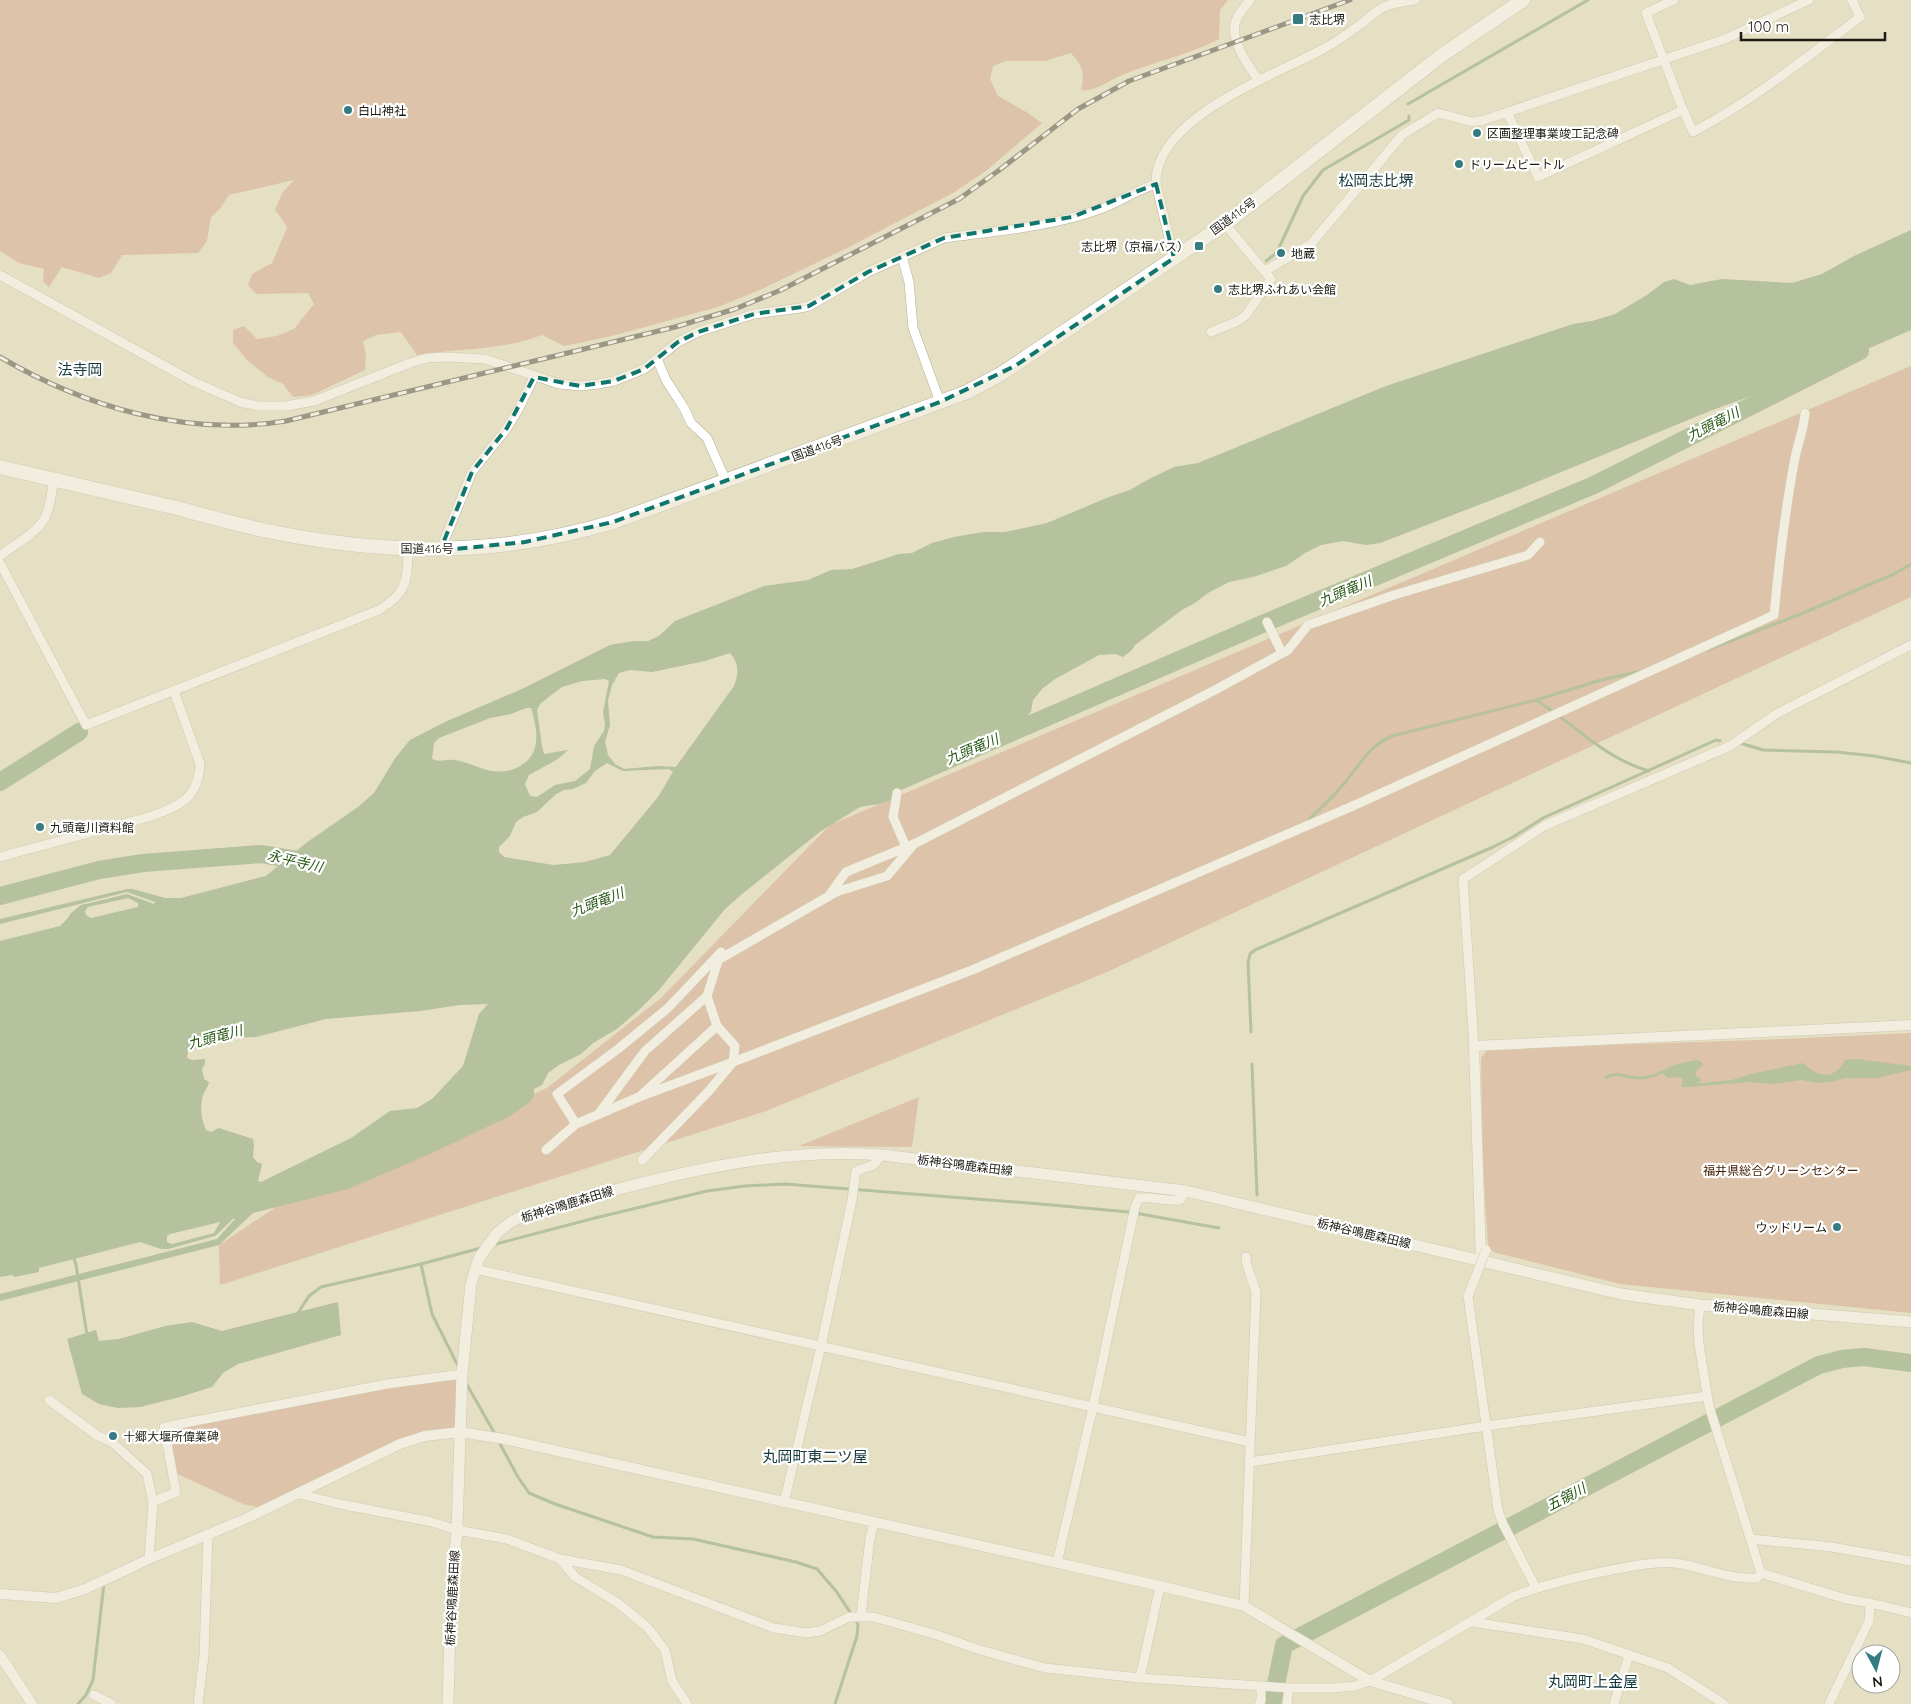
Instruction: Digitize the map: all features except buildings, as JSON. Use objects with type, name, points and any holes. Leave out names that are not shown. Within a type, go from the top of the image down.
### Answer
[{"type":"highway","name":"国道416号","points":[[0,467],[258,529],[342,543],[408,549],[445,550],[525,542],[587,530],[726,481],[940,402],[986,383],[1015,366],[1224,224],[1442,55],[1523,0]]},
{"type":"main road","name":"栃神谷鳴鹿森田線","points":[[448,1704],[451,1589],[457,1530],[462,1374],[468,1305],[477,1264],[498,1232],[511,1222],[544,1208],[697,1169],[804,1155],[832,1153],[882,1155],[1186,1191],[1484,1255],[1621,1294],[1700,1305],[1911,1322]]},
{"type":"street","points":[[1250,0],[1235,24],[1235,34],[1246,62],[1259,81]]},
{"type":"street","points":[[1174,258],[1156,184],[1156,175],[1162,156],[1179,133],[1217,102],[1327,47],[1381,8],[1395,3],[1415,0]]},
{"type":"street","points":[[1674,0],[1646,13],[1693,132],[1717,119],[1774,82],[1860,17],[1852,0]]},
{"type":"street","points":[[1265,271],[1311,244],[1402,135],[1438,113],[1472,122],[1484,120],[1725,38],[1809,0]]},
{"type":"street","points":[[1507,112],[1538,177],[1683,110]]},
{"type":"street","points":[[0,275],[192,381],[240,402],[258,406],[286,406],[314,402],[360,382],[427,358],[485,359],[559,384],[580,386],[598,384],[633,374],[658,359],[678,342],[698,332],[754,314],[809,306],[868,272],[944,238],[1038,224],[1099,209],[1121,200],[1139,189],[1156,184]]},
{"type":"street","points":[[1211,332],[1238,321],[1246,315],[1271,279],[1224,224]]},
{"type":"street","points":[[902,256],[909,282],[913,328],[940,402]]},
{"type":"street","points":[[658,359],[666,380],[691,423],[708,438],[726,481]]},
{"type":"street","points":[[445,550],[444,541],[472,472],[507,428],[534,376]]},
{"type":"street","points":[[546,1150],[576,1124],[638,1097],[972,970],[1355,805],[1774,615],[1782,536],[1795,456],[1804,426],[1805,413]]},
{"type":"street","points":[[0,556],[38,527],[44,520],[52,493],[53,480]]},
{"type":"street","points":[[828,897],[846,872],[910,846],[1206,695],[1288,650],[1308,625],[1394,596],[1528,555],[1540,542]]},
{"type":"street","points":[[0,563],[86,725],[379,610],[394,600],[402,590],[407,576],[408,549]]},
{"type":"street","points":[[1267,622],[1282,653]]},
{"type":"street","points":[[1536,1588],[1503,1524],[1498,1510],[1468,1296],[1484,1255],[1474,1046],[1463,879],[1544,826],[1730,746],[1778,713],[1911,645]]},
{"type":"street","points":[[0,857],[152,816],[174,808],[185,800],[195,788],[200,764],[174,691]]},
{"type":"street","points":[[897,793],[893,817],[910,846]]},
{"type":"street","points":[[718,960],[836,892],[887,876],[910,846]]},
{"type":"street","points":[[576,1124],[557,1094],[618,1049],[668,1008],[721,952],[707,996],[645,1052],[599,1114]]},
{"type":"street","points":[[642,1160],[708,1092],[733,1062],[735,1046],[717,1026],[707,996]]},
{"type":"street","points":[[1474,1046],[1911,1025]]},
{"type":"street","points":[[638,1097],[717,1026]]},
{"type":"street","points":[[784,1503],[852,1200],[853,1181],[856,1171],[873,1165],[882,1155]]},
{"type":"street","points":[[1057,1563],[1134,1221],[1135,1207],[1139,1198],[1147,1197],[1169,1202],[1180,1200],[1186,1191]]},
{"type":"street","points":[[1244,1606],[1256,1292],[1246,1256]]},
{"type":"street","points":[[477,1264],[820,1346],[1250,1442]]},
{"type":"street","points":[[1700,1305],[1699,1344],[1710,1412],[1720,1437],[1761,1572]]},
{"type":"street","points":[[153,1502],[176,1492],[164,1427],[387,1384],[462,1374]]},
{"type":"street","points":[[1250,1462],[1486,1426],[1707,1396]]},
{"type":"street","points":[[49,1400],[98,1436],[112,1442],[147,1474],[153,1502],[149,1559]]},
{"type":"street","points":[[0,1594],[56,1598],[85,1589],[149,1559],[300,1494],[400,1444],[425,1436],[460,1432],[504,1439],[1244,1606],[1370,1681],[1448,1704]]},
{"type":"street","points":[[300,1494],[335,1503],[432,1522],[457,1530],[507,1539],[560,1559],[620,1570],[774,1628],[791,1632],[807,1633],[820,1631],[848,1617],[874,1617],[1045,1668],[1140,1678],[1289,1688],[1332,1688],[1355,1686],[1370,1681],[1514,1596],[1536,1588],[1616,1569],[1651,1563],[1673,1563],[1726,1576],[1747,1579],[1757,1578],[1761,1572]]},
{"type":"street","points":[[861,1616],[870,1538],[874,1522]]},
{"type":"street","points":[[198,1704],[205,1647],[208,1534]]},
{"type":"street","points":[[1750,1540],[1832,1547],[1911,1561]]},
{"type":"street","points":[[560,1559],[575,1577],[618,1604],[647,1627],[665,1650],[672,1681],[687,1704]]},
{"type":"street","points":[[1761,1572],[1846,1600],[1870,1603],[1911,1613]]},
{"type":"street","points":[[1140,1678],[1160,1586]]},
{"type":"street","points":[[1829,1704],[1869,1621],[1870,1603]]},
{"type":"street","points":[[1472,1622],[1583,1639],[1668,1668],[1724,1704]]},
{"type":"street","points":[[1614,1704],[1629,1655]]},
{"type":"street","points":[[1,1660],[32,1704]]},
{"type":"street","points":[[1259,1704],[1261,1701],[1261,1686]]},
{"type":"street","points":[[1287,1704],[1289,1688]]},
{"type":"street","points":[[94,1695],[112,1704]]},
{"type":"highlighted area","points":[[1156,184],[1174,258],[1015,366],[940,402],[613,522],[525,542],[445,550],[444,541],[472,472],[507,428],[534,377],[580,386],[614,381],[644,369],[678,342],[698,332],[754,314],[809,306],[868,272],[944,238],[1072,217]]},
{"type":"green space","points":[[0,0],[1228,0],[1220,10],[1219,39],[1195,50],[1132,71],[1090,90],[1081,90],[1082,70],[1071,53],[1045,61],[1006,61],[993,66],[990,79],[998,96],[1042,123],[986,171],[953,193],[847,248],[762,289],[718,307],[612,336],[564,346],[542,335],[495,347],[417,355],[401,332],[376,335],[363,341],[366,355],[365,370],[312,395],[293,397],[283,384],[268,377],[247,360],[233,343],[233,330],[244,326],[257,339],[277,336],[294,329],[314,304],[308,293],[256,294],[248,285],[252,274],[272,263],[287,228],[275,210],[282,193],[294,180],[229,195],[219,210],[211,217],[207,241],[198,253],[122,255],[111,273],[99,278],[62,267],[49,287],[43,281],[44,269],[19,263],[0,251]]},
{"type":"green space","points":[[1911,366],[1911,597],[1105,973],[766,1111],[220,1285],[219,1245],[276,1207],[547,1088],[661,998],[830,825]]},
{"type":"green space","name":"福井県総合グリーンセンター","points":[[1911,1033],[1911,1313],[1620,1284],[1493,1252],[1488,1245],[1483,1169],[1481,1058],[1488,1049]]},
{"type":"green space","points":[[919,1097],[912,1147],[799,1146]]},
{"type":"green space","points":[[462,1374],[460,1432],[425,1436],[263,1508],[243,1504],[173,1472],[164,1427]]},
{"type":"water","points":[[1911,230],[1911,330],[1801,378],[1710,411],[1515,491],[1380,543],[1366,545],[1343,541],[1321,545],[1286,566],[1253,577],[1229,582],[1182,610],[1135,645],[1123,657],[1116,654],[1099,655],[1055,679],[1043,688],[1033,700],[1031,711],[1020,727],[1006,738],[957,762],[945,761],[926,765],[913,773],[891,800],[860,807],[821,831],[725,909],[659,990],[640,1009],[617,1029],[593,1043],[581,1054],[548,1073],[542,1085],[534,1089],[534,1096],[530,1102],[510,1116],[430,1154],[348,1189],[253,1213],[219,1245],[0,1301],[0,1294],[217,1239],[235,1219],[215,1236],[168,1249],[161,1249],[140,1242],[39,1268],[39,1272],[14,1277],[13,1275],[0,1277],[0,941],[60,926],[81,905],[127,894],[154,904],[155,902],[127,892],[0,924],[0,919],[127,889],[165,898],[181,898],[266,876],[306,843],[358,807],[374,793],[396,757],[410,740],[445,722],[524,688],[610,645],[633,641],[648,641],[659,636],[675,621],[764,586],[808,580],[831,570],[852,569],[899,554],[912,553],[932,543],[954,537],[983,532],[1005,532],[1047,523],[1130,490],[1174,467],[1198,463],[1386,386],[1573,324],[1615,314],[1647,295],[1664,282],[1674,279],[1690,285],[1722,279],[1792,283],[1822,274],[1854,256]],"holes":[[[730,653],[737,664],[736,682],[676,767],[658,766],[624,769],[615,764],[608,755],[605,742],[610,725],[608,701],[612,685],[619,673],[630,670],[652,672],[705,661]],[[605,679],[609,681],[603,712],[604,731],[594,746],[590,769],[575,781],[555,785],[537,797],[530,796],[525,784],[529,775],[554,761],[568,750],[544,754],[537,710],[541,703],[562,687],[582,681]],[[531,708],[536,731],[535,746],[529,759],[523,764],[515,769],[497,771],[487,770],[458,761],[438,761],[432,759],[434,743],[439,738],[490,718]],[[607,763],[623,771],[669,769],[673,772],[658,797],[610,855],[585,862],[554,865],[504,857],[499,852],[499,847],[510,836],[516,822],[523,817],[537,812],[556,794],[586,783],[595,771]],[[128,898],[138,903],[138,907],[91,918],[86,915],[85,911],[88,907]],[[488,1004],[479,1014],[463,1066],[432,1099],[417,1108],[390,1111],[351,1138],[261,1182],[258,1181],[262,1164],[253,1157],[253,1139],[219,1128],[211,1132],[206,1130],[201,1107],[202,1097],[209,1082],[204,1079],[202,1069],[205,1059],[192,1060],[187,1058],[188,1051],[230,1038],[256,1037],[326,1019],[420,1011],[460,1005]],[[220,1222],[214,1233],[172,1244],[167,1242],[167,1236],[170,1234]]]},
{"type":"water","points":[[1857,1059],[1911,1066],[1911,1070],[1878,1078],[1846,1078],[1817,1083],[1801,1080],[1774,1084],[1746,1082],[1730,1084],[1729,1081],[1751,1074],[1803,1063],[1820,1074],[1831,1074],[1841,1067],[1845,1060]]},
{"type":"water","points":[[1697,1060],[1702,1062],[1703,1065],[1695,1075],[1702,1080],[1692,1087],[1681,1087],[1683,1080],[1681,1077],[1668,1078],[1663,1074],[1662,1071],[1677,1064]]},
{"type":"water","points":[[338,1302],[341,1335],[238,1364],[223,1373],[212,1387],[140,1407],[118,1408],[99,1404],[82,1394],[67,1339],[96,1330],[99,1341],[119,1339],[165,1326],[192,1322],[222,1331]]},
{"type":"waterway","points":[[1408,104],[1588,0]]},
{"type":"waterway","points":[[1266,261],[1278,250],[1303,196],[1323,170],[1409,120],[1409,116]]},
{"type":"waterway","name":"九頭竜川","points":[[890,785],[1267,622],[1594,485],[1860,351]]},
{"type":"waterway","points":[[1707,650],[1801,614],[1894,574],[1911,564]]},
{"type":"waterway","points":[[1309,819],[1338,790],[1372,749],[1392,736],[1536,700],[1601,680],[1641,671]]},
{"type":"waterway","points":[[1536,700],[1618,758],[1649,771]]},
{"type":"waterway","points":[[0,782],[79,732]]},
{"type":"waterway","points":[[1251,1032],[1248,963],[1250,954],[1255,950],[1493,847],[1543,818],[1716,740],[1720,741]]},
{"type":"waterway","points":[[1740,743],[1763,750],[1837,752],[1911,763]]},
{"type":"waterway","name":"永平寺川","points":[[0,896],[99,870],[143,863],[261,854],[309,862]]},
{"type":"waterway","points":[[1252,1064],[1257,1195]]},
{"type":"waterway","points":[[1606,1077],[1619,1075],[1641,1078],[1662,1072]]},
{"type":"waterway","points":[[1695,1085],[1730,1082]]},
{"type":"waterway","points":[[492,1245],[707,1191],[745,1186],[785,1184],[1129,1212],[1219,1228]]},
{"type":"waterway","points":[[296,1316],[309,1296],[321,1287],[481,1248]]},
{"type":"waterway","points":[[73,1255],[87,1335]]},
{"type":"waterway","points":[[421,1264],[432,1314],[459,1368]]},
{"type":"waterway","name":"五領川","points":[[1272,1704],[1284,1645],[1819,1365],[1842,1359],[1864,1357],[1911,1363]]},
{"type":"waterway","points":[[466,1383],[495,1434]]},
{"type":"waterway","points":[[499,1442],[529,1493],[555,1504],[653,1537],[693,1539],[796,1562],[817,1569],[836,1591],[858,1624],[857,1636],[835,1704]]},
{"type":"waterway","points":[[78,1704],[86,1695],[93,1680],[104,1583]]},
{"type":"railway","points":[[0,357],[66,390],[137,414],[211,425],[248,425],[286,421],[675,327],[735,309],[781,290],[959,199],[1078,109],[1129,81],[1350,0]]},
{"type":"place","name":"志比堺","points":[[1298,19]]},
{"type":"place","name":"白山神社","points":[[348,110]]},
{"type":"place","name":"区画整理事業竣工記念碑","points":[[1477,133]]},
{"type":"place","name":"ドリームビートル","points":[[1459,164]]},
{"type":"place","name":"志比堺（京福バス）","points":[[1199,246]]},
{"type":"place","name":"地蔵","points":[[1281,253]]},
{"type":"place","name":"志比堺ふれあい会館","points":[[1218,289]]},
{"type":"place","name":"九頭竜川資料館","points":[[40,827]]},
{"type":"place","name":"ウッドリーム","points":[[1837,1227]]},
{"type":"place","name":"十郷大堰所偉業碑","points":[[113,1436]]},
{"type":"district","name":"松岡志比堺","points":[[1376,180]]},
{"type":"district","name":"法寺岡","points":[[80,369]]},
{"type":"district","name":"丸岡町東二ツ屋","points":[[815,1456]]},
{"type":"district","name":"丸岡町上金屋","points":[[1593,1681]]}]
